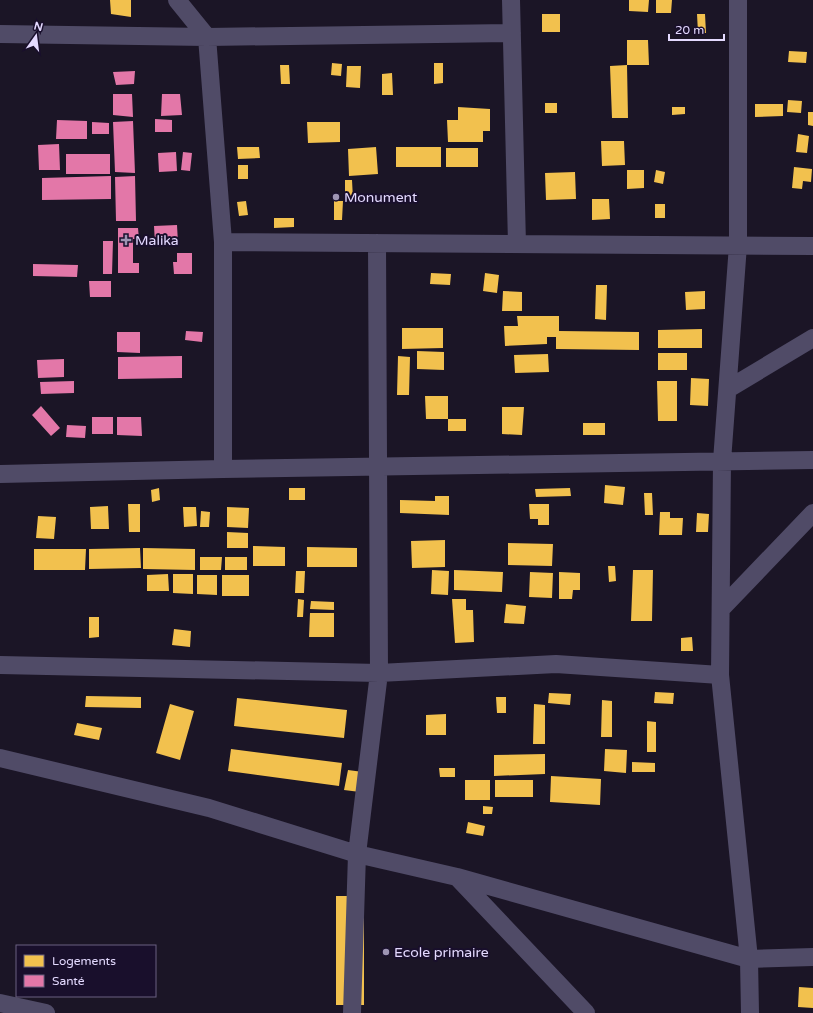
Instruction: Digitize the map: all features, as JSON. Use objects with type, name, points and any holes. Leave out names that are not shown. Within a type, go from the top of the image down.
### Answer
[{"type":"street","points":[[177,0],[206,37],[223,242],[223,469]]},
{"type":"street","points":[[511,0],[517,244]]},
{"type":"street","points":[[738,0],[738,245],[722,462],[720,675],[749,958],[750,1013]]},
{"type":"street","points":[[0,34],[206,37],[512,33]]},
{"type":"street","points":[[223,242],[813,246]]},
{"type":"street","points":[[352,1013],[357,854],[379,673],[377,243]]},
{"type":"street","points":[[728,389],[813,338]]},
{"type":"street","points":[[0,474],[813,460]]},
{"type":"street","points":[[721,609],[813,513]]},
{"type":"street","points":[[0,665],[379,673],[556,664],[720,675]]},
{"type":"street","points":[[0,758],[209,808],[357,854],[457,877],[749,958],[813,957]]},
{"type":"street","points":[[457,877],[586,1013]]},
{"type":"street","points":[[0,1003],[46,1013]]},
{"type":"building: Logements","points":[[110,0],[131,0],[131,17],[111,14]]},
{"type":"building: Logements","points":[[629,0],[649,0],[648,12],[629,11]]},
{"type":"building: Logements","points":[[656,0],[672,0],[671,13],[656,13]]},
{"type":"building: Logements","points":[[542,14],[560,14],[560,32],[542,32]]},
{"type":"building: Logements","points":[[697,14],[705,14],[706,33],[698,33]]},
{"type":"building: Logements","points":[[627,40],[648,40],[649,65],[627,65]]},
{"type":"building: Logements","points":[[789,51],[807,52],[806,63],[788,62]]},
{"type":"building: Logements","points":[[332,63],[342,64],[341,76],[331,75]]},
{"type":"building: Logements","points":[[434,63],[443,63],[443,83],[434,84]]},
{"type":"building: Logements","points":[[280,65],[289,65],[290,84],[281,84]]},
{"type":"building: Logements","points":[[627,65],[628,118],[612,118],[610,66]]},
{"type":"building: Logements","points":[[347,66],[361,66],[360,88],[346,87]]},
{"type":"building: Logements","points":[[392,73],[393,95],[382,95],[382,74]]},
{"type":"building: Logements","points":[[788,100],[802,101],[801,113],[787,112]]},
{"type":"building: Logements","points":[[545,103],[557,103],[557,113],[545,113]]},
{"type":"building: Logements","points":[[755,104],[783,104],[783,116],[755,117]]},
{"type":"building: Logements","points":[[458,107],[490,109],[490,131],[483,131],[483,142],[448,142],[447,120],[458,120]]},
{"type":"building: Logements","points":[[672,107],[685,107],[685,114],[672,115]]},
{"type":"building: Logements","points":[[808,112],[813,112],[813,126],[808,125]]},
{"type":"building: Logements","points":[[307,122],[340,122],[340,142],[308,143]]},
{"type":"building: Logements","points":[[798,134],[809,136],[807,153],[796,152]]},
{"type":"building: Logements","points":[[601,141],[624,141],[625,165],[602,166]]},
{"type":"building: Logements","points":[[237,147],[259,147],[260,158],[238,159]]},
{"type":"building: Logements","points":[[376,147],[378,174],[349,176],[348,149]]},
{"type":"building: Logements","points":[[396,147],[441,147],[441,167],[396,167]]},
{"type":"building: Logements","points":[[446,148],[478,148],[478,167],[446,167]]},
{"type":"building: Logements","points":[[238,165],[248,165],[248,179],[238,179]]},
{"type":"building: Logements","points":[[794,167],[812,169],[811,182],[803,181],[802,189],[792,188]]},
{"type":"building: Logements","points":[[627,170],[644,170],[644,188],[627,189]]},
{"type":"building: Logements","points":[[656,170],[665,172],[663,184],[654,182]]},
{"type":"building: Logements","points":[[575,172],[576,199],[546,200],[545,173]]},
{"type":"building: Logements","points":[[345,180],[352,180],[353,199],[345,199]]},
{"type":"building: Logements","points":[[592,199],[609,199],[610,219],[592,220]]},
{"type":"building: Logements","points":[[246,201],[248,215],[239,216],[237,202]]},
{"type":"building: Logements","points":[[334,201],[343,201],[342,220],[334,220]]},
{"type":"building: Logements","points":[[655,204],[665,204],[665,218],[655,218]]},
{"type":"building: Logements","points":[[274,218],[294,218],[294,227],[274,228]]},
{"type":"building: Logements","points":[[431,273],[451,274],[450,285],[430,284]]},
{"type":"building: Logements","points":[[485,273],[499,275],[497,293],[483,291]]},
{"type":"building: Logements","points":[[596,285],[607,285],[606,320],[595,319]]},
{"type":"building: Logements","points":[[503,291],[522,292],[522,311],[502,311]]},
{"type":"building: Logements","points":[[705,291],[705,309],[686,310],[685,292]]},
{"type":"building: Logements","points":[[517,316],[559,316],[559,331],[639,332],[639,350],[556,349],[556,337],[547,337],[547,344],[505,346],[504,326],[518,326]]},
{"type":"building: Logements","points":[[402,328],[443,328],[443,348],[402,349]]},
{"type":"building: Logements","points":[[702,329],[702,348],[658,348],[658,330]]},
{"type":"building: Logements","points":[[417,351],[444,352],[444,370],[417,369]]},
{"type":"building: Logements","points":[[658,353],[687,353],[687,370],[658,370]]},
{"type":"building: Logements","points":[[548,354],[549,372],[515,373],[514,355]]},
{"type":"building: Logements","points":[[398,356],[410,357],[409,395],[397,395]]},
{"type":"building: Logements","points":[[691,378],[709,379],[708,406],[690,405]]},
{"type":"building: Logements","points":[[657,381],[677,381],[677,421],[658,421]]},
{"type":"building: Logements","points":[[425,396],[448,396],[448,419],[426,419]]},
{"type":"building: Logements","points":[[502,407],[524,407],[522,435],[502,434]]},
{"type":"building: Logements","points":[[448,419],[466,419],[466,431],[448,431]]},
{"type":"building: Logements","points":[[583,423],[605,423],[605,435],[583,435]]},
{"type":"building: Logements","points":[[605,485],[625,487],[623,505],[604,503]]},
{"type":"building: Logements","points":[[159,488],[160,500],[152,502],[151,490]]},
{"type":"building: Logements","points":[[289,488],[305,488],[305,500],[289,500]]},
{"type":"building: Logements","points":[[570,488],[571,496],[536,497],[535,489]]},
{"type":"building: Logements","points":[[644,493],[652,493],[653,515],[645,515]]},
{"type":"building: Logements","points":[[435,496],[449,496],[449,515],[400,513],[400,500],[435,501]]},
{"type":"building: Logements","points":[[128,504],[140,504],[140,532],[129,532]]},
{"type":"building: Logements","points":[[529,504],[549,504],[549,525],[538,525],[538,519],[530,519]]},
{"type":"building: Logements","points":[[108,506],[109,529],[91,529],[90,507]]},
{"type":"building: Logements","points":[[183,507],[196,507],[197,526],[184,527]]},
{"type":"building: Logements","points":[[227,507],[249,508],[248,528],[227,527]]},
{"type":"building: Logements","points":[[201,511],[210,512],[209,527],[200,527]]},
{"type":"building: Logements","points":[[660,512],[670,512],[670,518],[683,518],[682,535],[659,535]]},
{"type":"building: Logements","points":[[697,513],[709,514],[708,532],[696,532]]},
{"type":"building: Logements","points":[[38,516],[56,517],[54,539],[36,538]]},
{"type":"building: Logements","points":[[227,532],[248,533],[248,548],[227,548]]},
{"type":"building: Logements","points":[[445,540],[445,567],[412,568],[411,541]]},
{"type":"building: Logements","points":[[508,543],[553,544],[552,566],[508,565]]},
{"type":"building: Logements","points":[[253,546],[285,547],[285,566],[253,566]]},
{"type":"building: Logements","points":[[307,547],[357,548],[357,567],[307,567]]},
{"type":"building: Logements","points":[[140,548],[141,568],[89,569],[89,549]]},
{"type":"building: Logements","points":[[143,548],[195,549],[195,570],[143,569]]},
{"type":"building: Logements","points":[[34,549],[86,549],[85,570],[34,570]]},
{"type":"building: Logements","points":[[200,557],[222,557],[221,570],[200,570]]},
{"type":"building: Logements","points":[[225,557],[247,557],[247,570],[225,570]]},
{"type":"building: Logements","points":[[608,566],[615,566],[616,581],[609,582]]},
{"type":"building: Logements","points":[[432,570],[449,571],[448,595],[431,594]]},
{"type":"building: Logements","points":[[454,570],[503,572],[502,592],[454,590]]},
{"type":"building: Logements","points":[[633,570],[653,570],[652,621],[631,621]]},
{"type":"building: Logements","points":[[296,571],[305,571],[304,593],[295,593]]},
{"type":"building: Logements","points":[[530,572],[553,573],[552,598],[529,597]]},
{"type":"building: Logements","points":[[559,572],[580,573],[580,590],[573,590],[572,599],[559,599]]},
{"type":"building: Logements","points":[[168,574],[169,591],[147,591],[147,575]]},
{"type":"building: Logements","points":[[173,574],[193,574],[193,594],[173,593]]},
{"type":"building: Logements","points":[[197,575],[217,575],[217,595],[197,594]]},
{"type":"building: Logements","points":[[222,575],[249,575],[249,596],[222,596]]},
{"type":"building: Logements","points":[[298,599],[304,600],[303,617],[297,617]]},
{"type":"building: Logements","points":[[452,599],[466,599],[466,610],[473,610],[474,642],[455,643]]},
{"type":"building: Logements","points":[[311,601],[334,602],[334,610],[310,609]]},
{"type":"building: Logements","points":[[506,604],[526,606],[524,624],[504,623]]},
{"type":"building: Logements","points":[[310,613],[334,613],[334,637],[309,637]]},
{"type":"building: Logements","points":[[89,617],[99,617],[99,637],[89,638]]},
{"type":"building: Logements","points":[[174,629],[191,631],[190,647],[172,645]]},
{"type":"building: Logements","points":[[692,637],[693,651],[681,651],[681,638]]},
{"type":"building: Logements","points":[[655,692],[674,693],[673,704],[654,703]]},
{"type":"building: Logements","points":[[549,693],[571,694],[570,705],[548,703]]},
{"type":"building: Logements","points":[[86,696],[141,697],[141,708],[85,707]]},
{"type":"building: Logements","points":[[496,697],[506,697],[506,713],[497,713]]},
{"type":"building: Logements","points":[[237,698],[347,710],[344,738],[234,726]]},
{"type":"building: Logements","points":[[602,700],[612,701],[612,737],[601,737]]},
{"type":"building: Logements","points":[[170,704],[194,711],[180,760],[156,753]]},
{"type":"building: Logements","points":[[534,704],[545,705],[545,744],[533,744]]},
{"type":"building: Logements","points":[[446,714],[446,735],[426,735],[426,715]]},
{"type":"building: Logements","points":[[647,721],[656,722],[656,752],[647,752]]},
{"type":"building: Logements","points":[[77,723],[102,728],[99,740],[74,735]]},
{"type":"building: Logements","points":[[231,749],[342,763],[339,786],[228,771]]},
{"type":"building: Logements","points":[[605,749],[627,750],[626,773],[604,771]]},
{"type":"building: Logements","points":[[545,754],[545,774],[494,776],[494,755]]},
{"type":"building: Logements","points":[[632,762],[655,763],[655,772],[632,772]]},
{"type":"building: Logements","points":[[439,768],[455,768],[455,777],[440,777]]},
{"type":"building: Logements","points":[[348,770],[363,772],[360,792],[344,790]]},
{"type":"building: Logements","points":[[551,776],[601,779],[600,805],[550,802]]},
{"type":"building: Logements","points":[[465,780],[490,780],[490,800],[465,800]]},
{"type":"building: Logements","points":[[495,780],[533,780],[533,797],[495,797]]},
{"type":"building: Logements","points":[[483,806],[493,807],[492,814],[483,814]]},
{"type":"building: Logements","points":[[468,822],[485,826],[483,836],[466,833]]},
{"type":"building: Logements","points":[[336,896],[364,896],[364,1005],[336,1005]]},
{"type":"building: Logements","points":[[799,987],[813,988],[813,1008],[798,1007]]},
{"type":"building: Santé","points":[[135,71],[134,84],[116,85],[113,72]]},
{"type":"building: Santé","points":[[113,94],[132,94],[133,117],[113,115]]},
{"type":"building: Santé","points":[[162,94],[180,94],[182,115],[161,116]]},
{"type":"building: Santé","points":[[155,119],[172,120],[172,132],[155,132]]},
{"type":"building: Santé","points":[[57,120],[87,121],[87,139],[56,139]]},
{"type":"building: Santé","points":[[133,121],[135,173],[115,172],[113,122]]},
{"type":"building: Santé","points":[[92,122],[109,123],[109,134],[92,134]]},
{"type":"building: Santé","points":[[59,144],[60,170],[39,170],[38,145]]},
{"type":"building: Santé","points":[[176,152],[177,171],[159,172],[158,153]]},
{"type":"building: Santé","points":[[183,152],[192,153],[190,171],[181,170]]},
{"type":"building: Santé","points":[[66,154],[110,154],[110,174],[66,174]]},
{"type":"building: Santé","points":[[111,176],[111,199],[42,200],[42,178]]},
{"type":"building: Santé","points":[[135,176],[136,221],[116,221],[115,177]]},
{"type":"building: Santé","points":[[177,225],[178,243],[155,244],[154,226]]},
{"type":"building: Santé","points":[[118,228],[138,228],[139,239],[133,239],[133,263],[139,263],[139,273],[118,273]]},
{"type":"building: Santé","points":[[103,241],[113,241],[112,274],[103,274]]},
{"type":"building: Santé","points":[[177,253],[192,253],[192,274],[174,274],[173,262],[177,262]]},
{"type":"building: Santé","points":[[33,264],[78,265],[77,277],[33,276]]},
{"type":"building: Santé","points":[[89,281],[111,281],[111,297],[90,297]]},
{"type":"building: Santé","points":[[186,331],[203,332],[202,342],[185,340]]},
{"type":"building: Santé","points":[[117,332],[140,332],[140,353],[117,352]]},
{"type":"building: Santé","points":[[182,356],[182,378],[118,379],[118,357]]},
{"type":"building: Santé","points":[[64,359],[64,377],[38,378],[37,360]]},
{"type":"building: Santé","points":[[74,381],[74,393],[41,394],[40,382]]},
{"type":"building: Santé","points":[[41,406],[60,428],[51,436],[32,415]]},
{"type":"building: Santé","points":[[92,417],[113,417],[113,434],[92,434]]},
{"type":"building: Santé","points":[[117,417],[141,417],[142,436],[117,435]]},
{"type":"building: Santé","points":[[67,425],[86,426],[85,438],[66,437]]},
{"type":"place","name":"Monument","points":[[336,197]]},
{"type":"place","name":"Malika","points":[[126,240]]},
{"type":"place","name":"Ecole primaire","points":[[386,952]]}]
